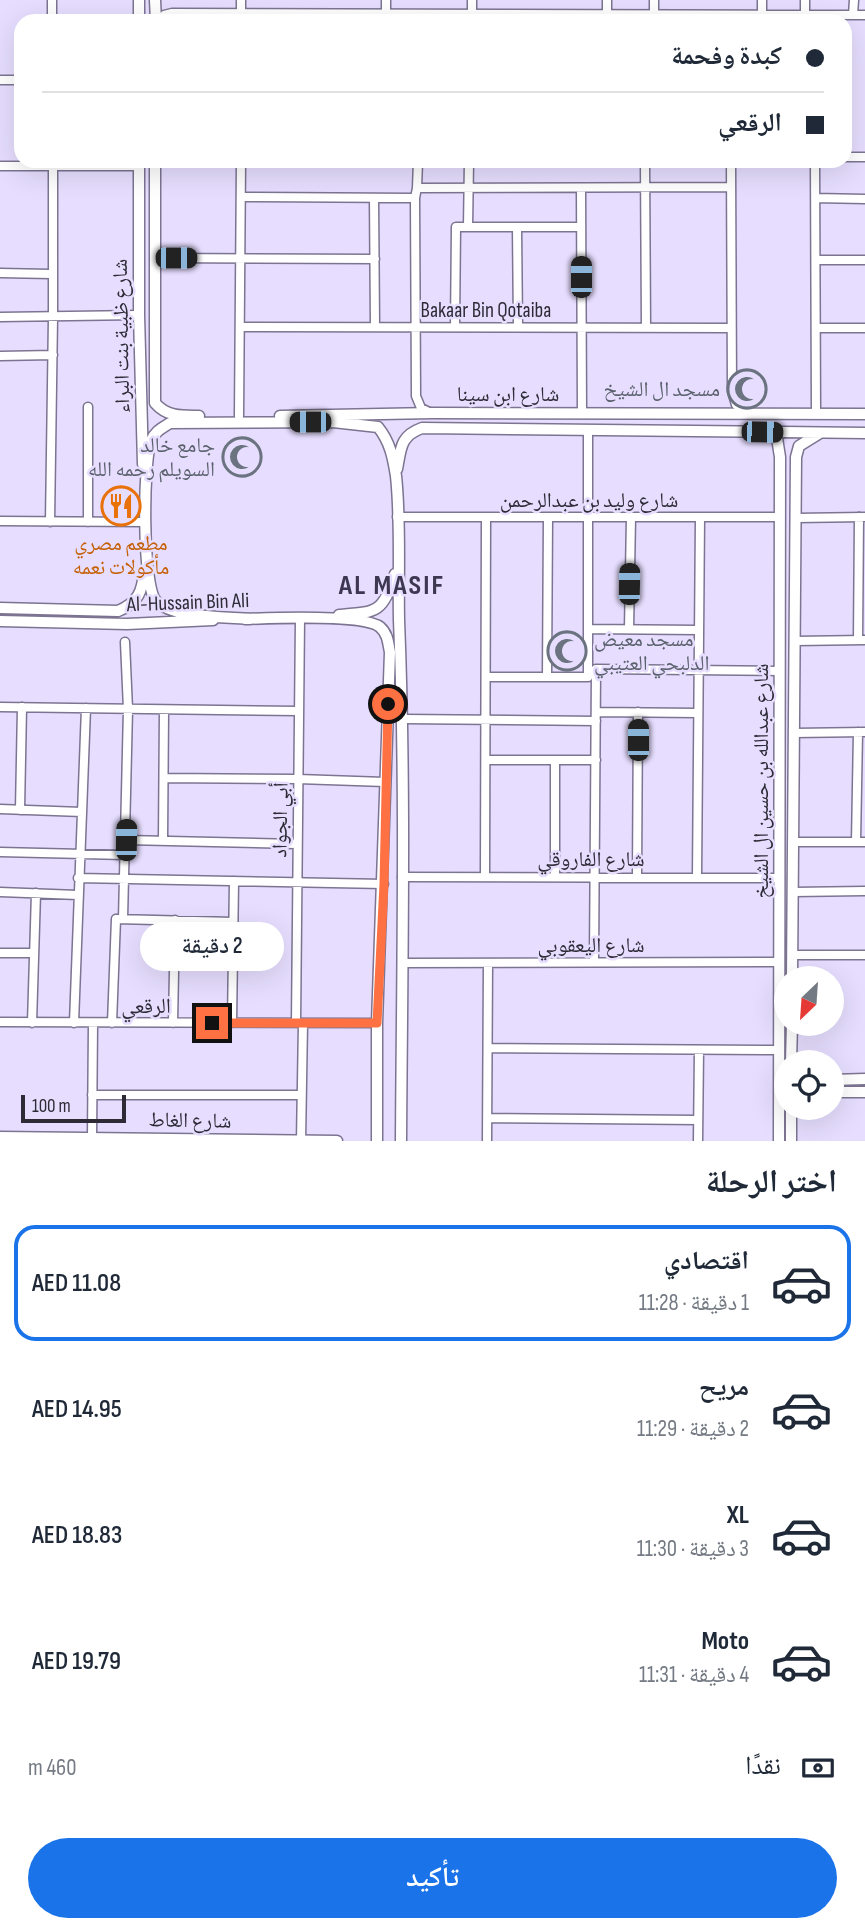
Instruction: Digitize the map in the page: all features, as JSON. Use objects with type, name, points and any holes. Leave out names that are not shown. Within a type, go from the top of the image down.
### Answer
[{"type":"street","points":[[155,0],[164,10],[190,14]]},
{"type":"street","points":[[386,0],[386,13]]},
{"type":"street","points":[[607,0],[607,14]]},
{"type":"street","points":[[762,0],[762,14],[805,14],[805,0]]},
{"type":"street","points":[[853,0],[853,15],[865,15]]},
{"type":"street","points":[[168,14],[173,13]]},
{"type":"street","points":[[381,14],[398,14]]},
{"type":"street","points":[[50,522],[53,168]]},
{"type":"street","name":"شارع ظبية بنت البراء","points":[[139,168],[144,522],[143,581],[140,594]]},
{"type":"street","name":"شارع ظبية بنت البراء","points":[[155,168],[156,403]]},
{"type":"street","points":[[239,416],[241,168]]},
{"type":"street","points":[[418,168],[415,198],[417,401],[421,408],[432,413]]},
{"type":"street","points":[[468,227],[469,168]]},
{"type":"street","points":[[645,168],[646,328]]},
{"type":"street","points":[[731,168],[732,391],[736,405],[746,413]]},
{"type":"street","points":[[815,168],[816,414]]},
{"type":"street","points":[[417,188],[731,187]]},
{"type":"street","points":[[581,188],[582,413]]},
{"type":"street","points":[[242,197],[415,198]]},
{"type":"street","points":[[374,198],[375,327]]},
{"type":"street","points":[[816,198],[865,198]]},
{"type":"street","points":[[455,327],[456,227],[581,227]]},
{"type":"street","points":[[517,227],[518,327]]},
{"type":"street","points":[[155,258],[374,260]]},
{"type":"street","points":[[816,260],[865,260]]},
{"type":"street","points":[[0,273],[51,274]]},
{"type":"street","points":[[0,317],[139,315]]},
{"type":"street","name":"Bakaar Bin Qotaiba","points":[[240,327],[731,328]]},
{"type":"street","points":[[816,328],[865,328]]},
{"type":"street","points":[[0,356],[53,355]]},
{"type":"street","points":[[715,414],[727,405],[732,391]]},
{"type":"street","name":"شارع ابن سينا","points":[[156,403],[166,413],[179,416],[432,413],[865,414]]},
{"type":"street","points":[[88,407],[88,522]]},
{"type":"street","points":[[549,414],[550,430]]},
{"type":"street","points":[[250,619],[181,613],[157,602],[150,592],[144,522],[150,444],[156,432],[170,423],[332,422],[378,427],[388,440],[396,476],[403,719],[401,1141]]},
{"type":"street","name":"شارع ابن سينا","points":[[396,476],[403,440],[411,432],[422,428],[865,433]]},
{"type":"street","points":[[588,430],[588,677]]},
{"type":"street","points":[[762,432],[777,438],[780,455]]},
{"type":"street","points":[[796,457],[799,446],[820,433]]},
{"type":"street","points":[[780,455],[784,448],[788,447],[793,448],[796,457]]},
{"type":"street","name":"شارع عبدالله بن حسين ال الشيخ","points":[[780,455],[780,1050]]},
{"type":"street","name":"شارع عبدالله بن حسين ال الشيخ","points":[[792,966],[796,457]]},
{"type":"street","name":"شارع وليد بن عبدالرحمن","points":[[397,517],[780,517]]},
{"type":"street","points":[[485,876],[486,517]]},
{"type":"street","points":[[547,677],[548,517]]},
{"type":"street","points":[[629,629],[631,517]]},
{"type":"street","points":[[697,877],[700,517]]},
{"type":"street","points":[[795,641],[862,640],[862,517],[796,518]]},
{"type":"street","points":[[0,521],[144,522]]},
{"type":"street","points":[[300,618],[374,611],[386,601],[397,565]]},
{"type":"street","name":"Al-Hussain Bin Ali","points":[[0,608],[118,611],[131,605],[140,594]]},
{"type":"street","name":"Al-Hussain Bin Ali","points":[[0,621],[127,624],[300,618],[362,621],[377,625],[383,629],[388,639],[390,652],[385,782]]},
{"type":"street","name":"أبي الجواد","points":[[300,618],[297,882],[301,1140]]},
{"type":"street","points":[[588,629],[699,630]]},
{"type":"street","points":[[112,1023],[126,840],[128,709],[125,642]]},
{"type":"street","points":[[486,677],[588,677],[596,669],[780,671]]},
{"type":"street","points":[[594,962],[596,669]]},
{"type":"street","points":[[0,706],[298,711]]},
{"type":"street","points":[[20,810],[22,707]]},
{"type":"street","points":[[74,1023],[86,708]]},
{"type":"street","points":[[163,840],[164,710]]},
{"type":"street","points":[[403,719],[486,720],[596,717],[638,712],[698,713]]},
{"type":"street","points":[[637,877],[638,712]]},
{"type":"street","points":[[793,842],[861,842],[861,732],[794,733]]},
{"type":"street","points":[[485,760],[596,760]]},
{"type":"street","points":[[555,760],[555,877]]},
{"type":"street","points":[[164,778],[385,782],[384,884],[377,1023],[377,1141]]},
{"type":"street","points":[[0,809],[82,812]]},
{"type":"street","points":[[126,840],[297,844]]},
{"type":"street","points":[[0,852],[125,855]]},
{"type":"street","name":"شارع الفاروقي","points":[[402,877],[780,877]]},
{"type":"street","points":[[78,878],[384,884]]},
{"type":"street","points":[[232,1023],[234,881]]},
{"type":"street","points":[[793,892],[865,891]]},
{"type":"street","points":[[0,892],[78,895]]},
{"type":"street","points":[[32,1023],[36,893]]},
{"type":"street","points":[[119,919],[233,922]]},
{"type":"street","points":[[173,1023],[175,920]]},
{"type":"street","points":[[0,953],[34,953]]},
{"type":"street","points":[[792,955],[865,955]]},
{"type":"street","name":"شارع اليعقوبي","points":[[402,963],[780,962]]},
{"type":"street","points":[[487,1141],[488,963]]},
{"type":"street","name":"الرقعي","points":[[0,1022],[377,1023]]},
{"type":"street","points":[[92,1138],[93,1023]]},
{"type":"street","points":[[488,1048],[774,1050]]},
{"type":"street","points":[[698,1141],[699,1050]]},
{"type":"street","points":[[844,1080],[865,1079]]},
{"type":"street","points":[[844,1092],[865,1092]]},
{"type":"street","points":[[92,1095],[301,1095]]},
{"type":"street","points":[[487,1118],[698,1120]]},
{"type":"street","name":"شارع عبدالله بن حسين ال الشيخ","points":[[779,1141],[781,1120]]},
{"type":"street","points":[[791,1120],[791,1141]]},
{"type":"street","name":"شارع الغاط","points":[[0,1136],[337,1141]]},
{"type":"place","name":"مسجد ال الشيخ","points":[[747,389]]},
{"type":"place","name":"جامع خالد السويلم رحمه الله","points":[[242,457]]},
{"type":"place","name":"مطعم مصري مأكولات نعمه","points":[[121,506]]},
{"type":"place","name":"مسجد معيض الدلبحي العتيبي","points":[[567,651]]},
{"type":"district","name":"AL MASIF","points":[[392,584]]},
{"type":"route","points":[[212,1023],[377,1023],[384,884],[388,704]]}]
